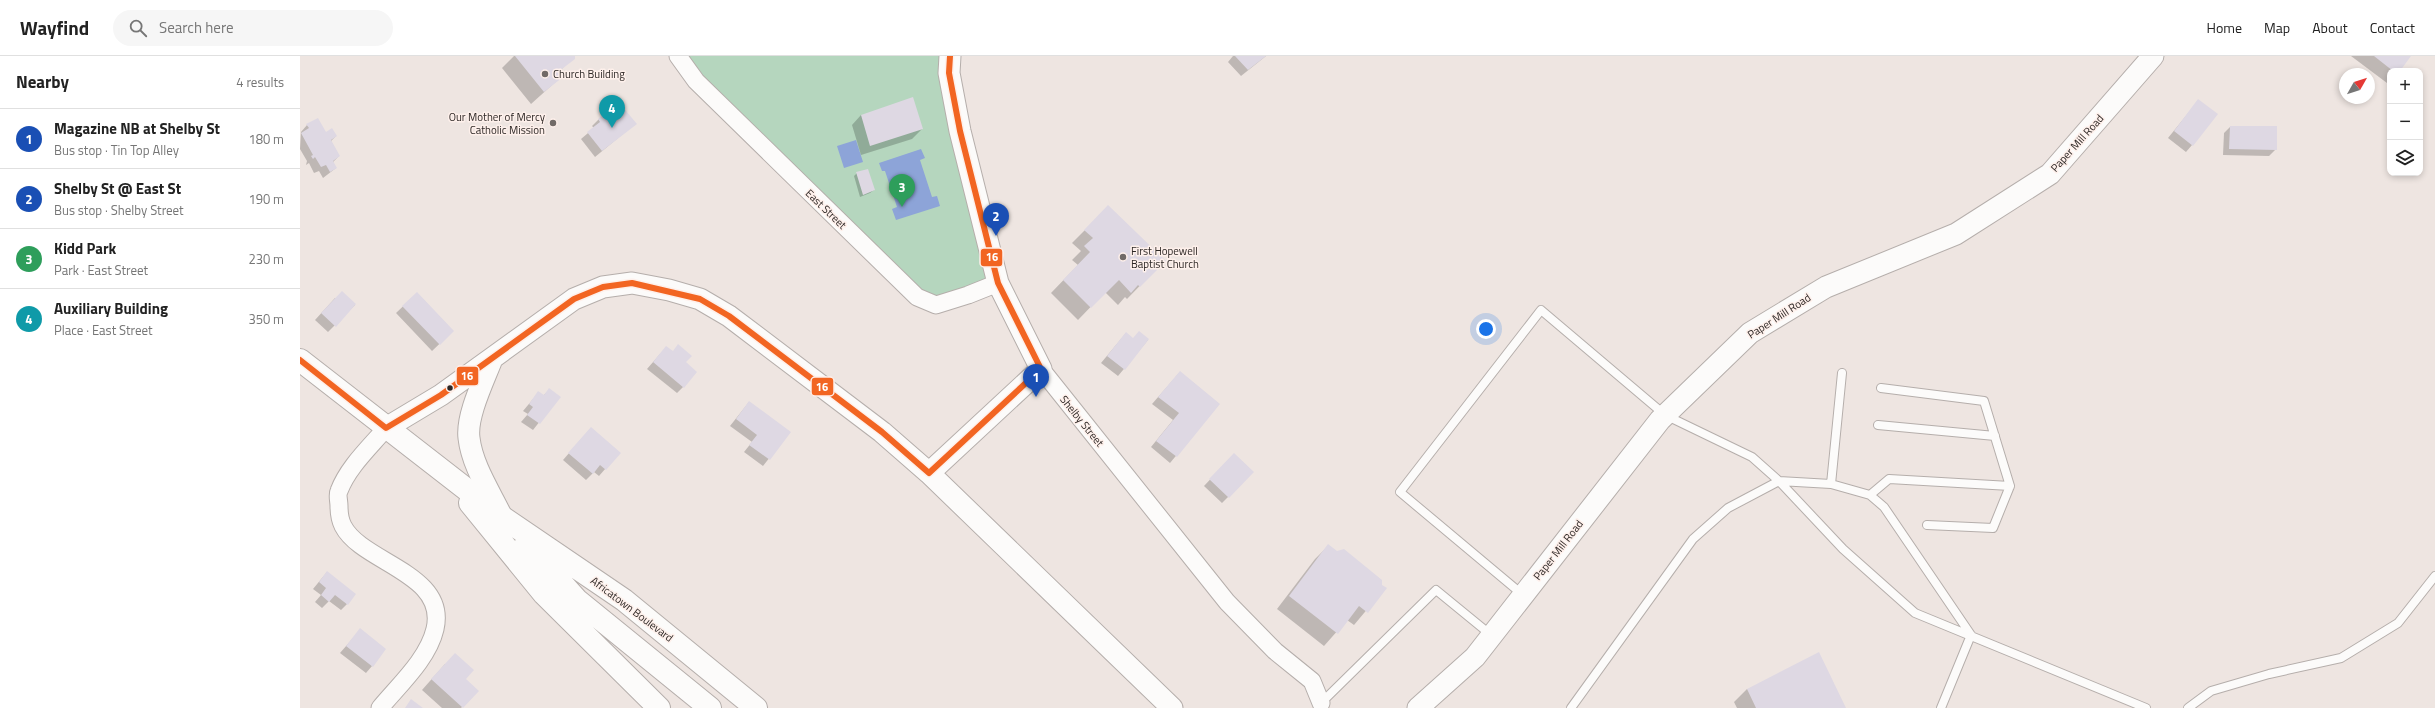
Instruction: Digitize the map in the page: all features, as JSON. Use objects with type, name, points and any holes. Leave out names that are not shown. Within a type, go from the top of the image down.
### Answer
[{"type":"main road","name":"Africatown Boulevard","points":[[300,360],[502,517],[624,600],[756,708]]},
{"type":"main road","points":[[448,476],[544,594],[659,708]]},
{"type":"main road","name":"Africatown Boulevard","points":[[502,517],[577,600],[710,708]]},
{"type":"street","name":"East Street","points":[[678,56],[696,81],[917,297],[936,305],[968,295],[998,283]]},
{"type":"street","name":"Shelby Street","points":[[950,56],[949,73],[960,131],[998,283],[1041,369],[1227,602],[1275,651],[1312,681],[1321,703]]},
{"type":"street","name":"Paper Mill Road","points":[[1418,708],[1474,658],[1665,415],[1750,334],[1826,287],[1956,234],[2050,174],[2153,56]]},
{"type":"street","points":[[380,708],[419,661],[435,630],[435,608],[428,594],[418,582],[354,539],[343,527],[339,514],[338,493],[344,479],[386,428],[441,395],[574,299],[603,287],[632,282],[669,290],[700,299],[729,316],[877,427],[929,473],[1172,708]]},
{"type":"street","points":[[492,359],[472,415],[468,437],[475,461],[502,517]]},
{"type":"street","points":[[929,473],[1041,369]]},
{"type":"lane","points":[[1524,595],[1400,492],[1541,310],[1665,415],[1752,457],[1780,481],[1843,549],[1915,613],[2146,708]]},
{"type":"lane","points":[[1832,484],[1842,374]]},
{"type":"lane","points":[[1881,388],[1984,402],[2010,486],[1993,528],[1926,525]]},
{"type":"lane","points":[[1878,425],[1995,436]]},
{"type":"lane","points":[[1870,495],[1889,479],[2010,486]]},
{"type":"lane","points":[[1571,708],[1693,539],[1728,508],[1780,481],[1832,484],[1870,495],[1884,507],[1971,635]]},
{"type":"lane","points":[[2188,708],[2211,691],[2269,674],[2340,658],[2398,623],[2435,576]]},
{"type":"lane","points":[[1321,703],[1436,590],[1492,635]]},
{"type":"lane","points":[[1942,708],[1971,635]]},
{"type":"green space","points":[[678,56],[950,56],[998,283],[936,305]]},
{"type":"water","points":[[856,140],[863,162],[844,168],[837,146]]},
{"type":"water","points":[[921,149],[925,158],[920,160],[932,197],[937,196],[940,206],[896,220],[892,209],[897,207],[885,171],[882,171],[879,163]]},
{"type":"building","name":"Church Building","points":[[515,56],[575,56],[575,59],[558,72],[563,77],[544,92]]},
{"type":"building","points":[[1235,56],[1266,56],[1248,70]]},
{"type":"building","points":[[2374,56],[2411,56],[2402,68],[2389,68]]},
{"type":"building","points":[[913,97],[923,129],[870,146],[861,115]]},
{"type":"building","points":[[2198,99],[2218,114],[2193,146],[2174,131]]},
{"type":"building","points":[[621,105],[637,124],[602,151],[587,132],[600,122],[598,119],[605,113],[608,116]]},
{"type":"building","points":[[318,118],[326,132],[332,128],[337,136],[331,140],[340,156],[333,161],[337,168],[330,172],[326,165],[321,167],[315,157],[313,159],[311,156],[313,155],[301,133],[309,128],[306,124]]},
{"type":"building","points":[[2230,126],[2277,126],[2277,150],[2229,149]]},
{"type":"building","points":[[868,169],[875,190],[863,195],[856,172]]},
{"type":"building","name":"First Hopewell Baptist Church","points":[[1108,205],[1166,261],[1140,287],[1138,285],[1131,293],[1119,280],[1091,308],[1063,280],[1090,252],[1084,246],[1093,238],[1084,230]]},
{"type":"building","points":[[342,291],[356,304],[336,327],[321,313]]},
{"type":"building","points":[[417,292],[454,331],[440,345],[402,306]]},
{"type":"building","points":[[1139,331],[1149,339],[1125,370],[1107,356],[1126,332],[1133,338]]},
{"type":"building","points":[[678,344],[692,356],[686,362],[697,372],[684,388],[653,362],[666,346],[673,351]]},
{"type":"building","points":[[1180,371],[1220,404],[1177,457],[1156,441],[1179,413],[1158,397]]},
{"type":"building","points":[[549,388],[561,397],[540,424],[527,415],[533,407],[529,404],[538,391],[544,395]]},
{"type":"building","points":[[749,401],[791,432],[770,460],[749,445],[757,435],[736,419]]},
{"type":"building","points":[[591,427],[621,453],[606,470],[600,465],[593,474],[568,453]]},
{"type":"building","points":[[1234,453],[1254,472],[1229,498],[1209,479]]},
{"type":"building","points":[[1328,544],[1337,551],[1344,549],[1382,580],[1382,585],[1387,588],[1368,613],[1359,606],[1338,634],[1289,596]]},
{"type":"building","points":[[327,571],[356,594],[348,605],[335,595],[329,602],[321,595],[326,588],[319,582]]},
{"type":"building","points":[[360,628],[386,649],[373,667],[346,646]]},
{"type":"building","points":[[1819,652],[1846,708],[1756,708],[1747,689]]},
{"type":"building","points":[[455,653],[474,670],[466,679],[479,691],[463,708],[431,679]]},
{"type":"building","points":[[411,699],[423,708],[405,708]]},
{"type":"transit line","name":"16","points":[[300,360],[386,428],[441,395],[574,299],[603,287],[632,283],[700,299],[729,316],[882,432],[929,473],[1041,369],[998,283],[960,131],[949,73],[950,56]]},
{"type":"place","name":"Church Building","points":[[545,74]]},
{"type":"place","name":"Our Mother of Mercy Catholic Mission","points":[[553,123]]},
{"type":"place","name":"Auxiliary Building","points":[[612,128]]},
{"type":"place","name":"Kidd Park","points":[[902,207]]},
{"type":"place","name":"Shelby St @ East St","points":[[996,236]]},
{"type":"place","name":"First Hopewell Baptist Church","points":[[1123,257]]},
{"type":"place","name":"Magazine NB at Shelby St","points":[[1036,397]]}]
